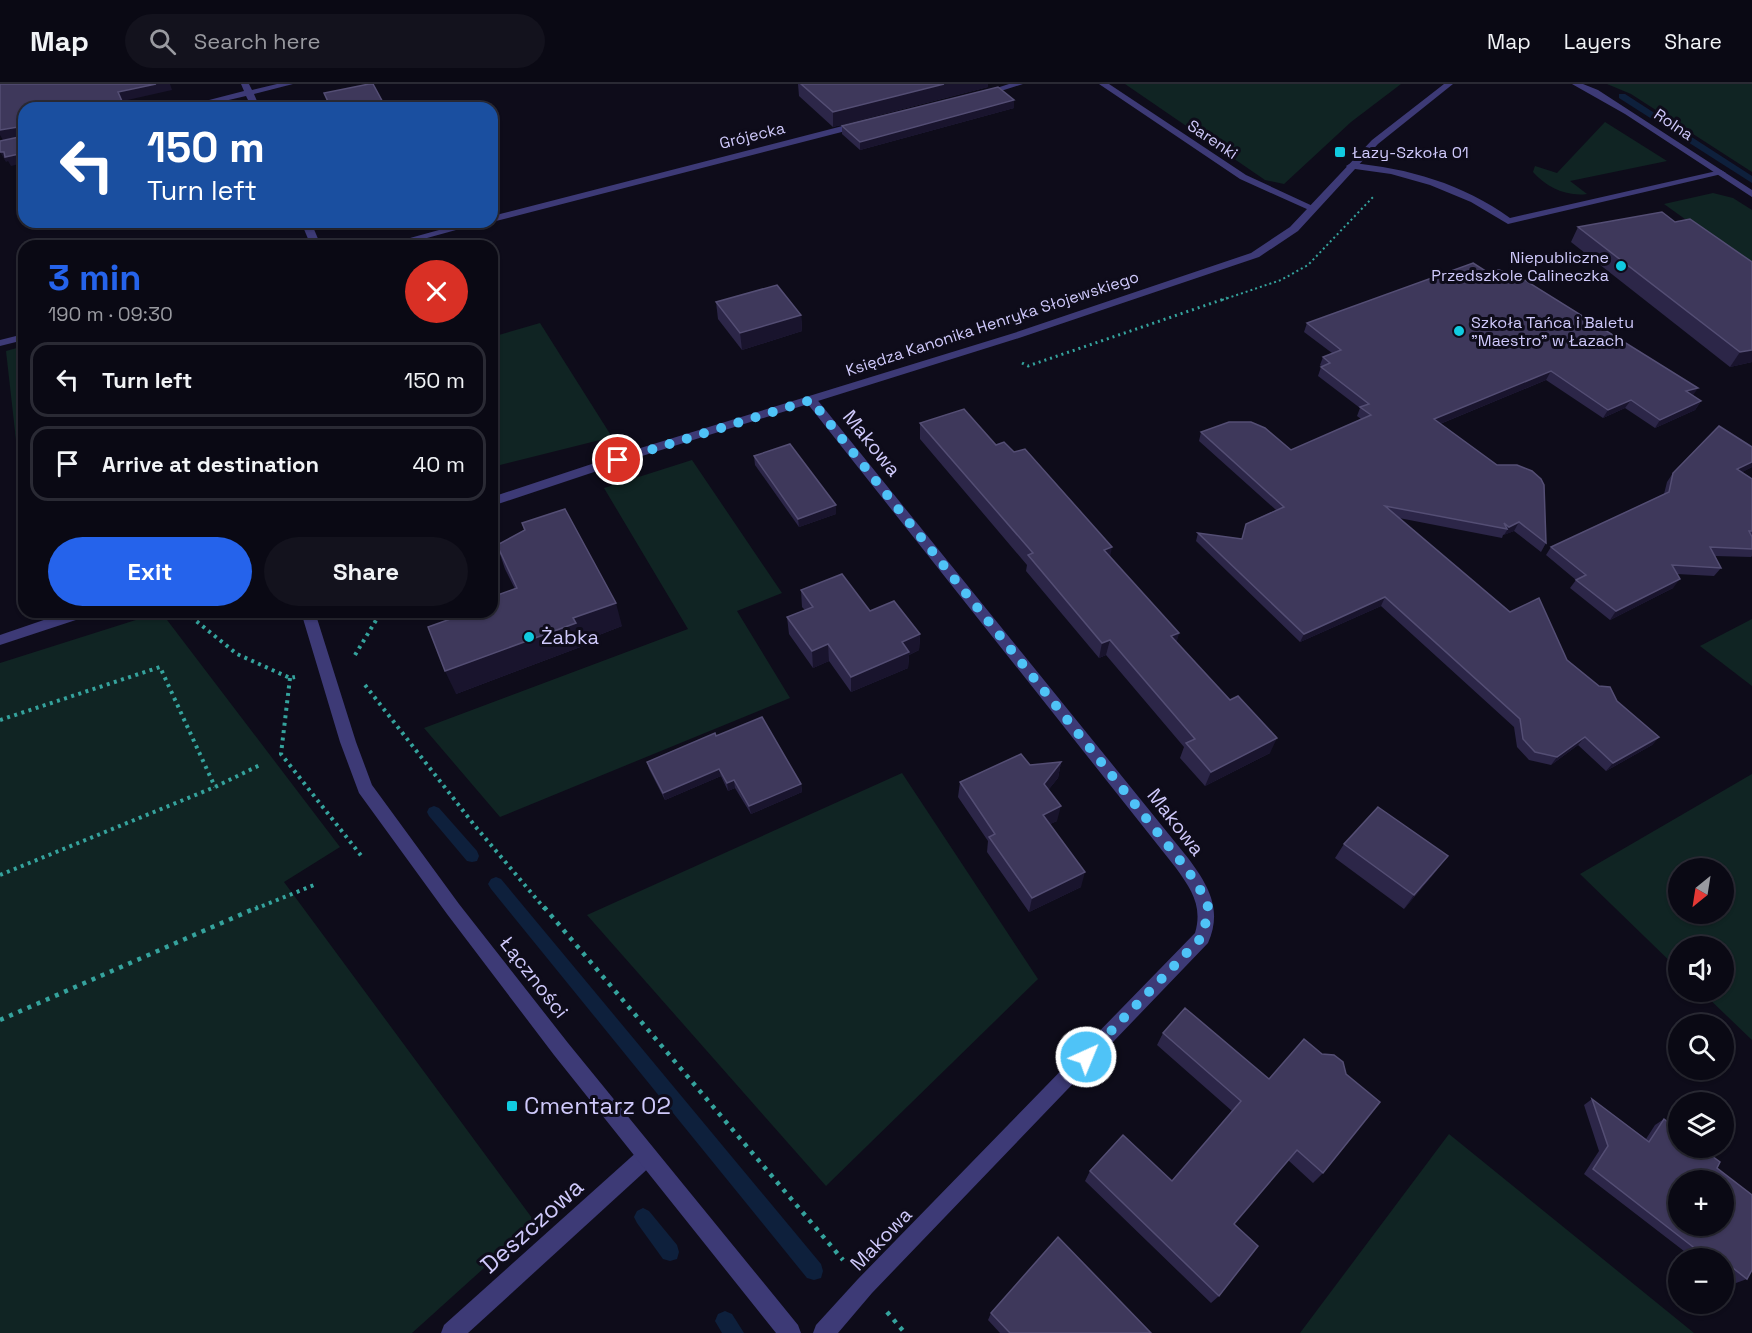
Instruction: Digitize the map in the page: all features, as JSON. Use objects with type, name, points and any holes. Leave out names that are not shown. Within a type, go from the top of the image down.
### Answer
[{"type":"street","points":[[245,84],[253,102]]},
{"type":"street","points":[[211,102],[289,84]]},
{"type":"street","points":[[974,96],[1019,84]]},
{"type":"street","name":"Sarenki","points":[[1103,84],[1243,177],[1312,208]]},
{"type":"street","name":"Księdza Kanonika Henryka Słojewskiego","points":[[498,500],[1029,332],[1239,262],[1281,240],[1294,229],[1351,166],[1382,136],[1449,84]]},
{"type":"street","name":"Rolna","points":[[1576,84],[1621,107],[1752,194]]},
{"type":"street","name":"Grójecka","points":[[498,217],[870,122]]},
{"type":"street","points":[[1351,166],[1396,172],[1468,196],[1490,206],[1508,221],[1721,173]]},
{"type":"street","points":[[410,240],[456,228]]},
{"type":"street","points":[[0,343],[18,338]]},
{"type":"street","name":"Makowa","points":[[811,400],[1182,863],[1198,885],[1209,909],[1202,937],[865,1286],[824,1333]]},
{"type":"street","points":[[0,640],[64,618]]},
{"type":"street","name":"Łączności","points":[[310,618],[348,742],[365,788],[453,909],[646,1157],[790,1333]]},
{"type":"street","name":"Deszczowa","points":[[452,1333],[646,1157]]},
{"type":"path","points":[[1166,319],[1171,323]]},
{"type":"path","points":[[192,618],[237,654],[290,678],[303,674]]},
{"type":"path","points":[[345,660],[354,656],[377,618]]},
{"type":"path","points":[[354,656],[357,664]]},
{"type":"path","points":[[0,720],[159,667],[214,787]]},
{"type":"path","points":[[290,678],[281,754],[363,858]]},
{"type":"path","points":[[361,680],[475,826],[905,1333]]},
{"type":"path","points":[[0,875],[214,787],[262,764]]},
{"type":"path","points":[[0,1020],[293,892],[314,885]]},
{"type":"green space","points":[[1125,84],[1401,84],[1351,122],[1284,184],[1265,180]]},
{"type":"green space","points":[[1607,84],[1752,84],[1752,172],[1631,94]]},
{"type":"green space","points":[[1605,122],[1667,161],[1570,181],[1587,194],[1579,195],[1557,190],[1533,172],[1535,166],[1557,173]]},
{"type":"green space","points":[[1713,193],[1733,198],[1752,210],[1752,267],[1664,204]]},
{"type":"green space","points":[[540,323],[612,437],[498,466],[498,335]]},
{"type":"green space","points":[[18,348],[18,458],[6,351]]},
{"type":"green space","points":[[692,460],[782,593],[737,611],[790,698],[500,817],[424,728],[688,629],[604,488]]},
{"type":"green space","points":[[142,618],[166,618],[340,847],[284,882],[535,1222],[412,1333],[0,1333],[0,663]]},
{"type":"green space","points":[[1752,619],[1752,686],[1700,646]]},
{"type":"green space","points":[[902,773],[1038,979],[826,1186],[587,915]]},
{"type":"green space","points":[[1752,774],[1752,1040],[1734,1023],[1734,1014],[1725,1014],[1712,1002],[1734,1002],[1734,936],[1668,936],[1668,959],[1580,874]]},
{"type":"green space","points":[[1449,1134],[1694,1333],[1300,1333]]},
{"type":"building","points":[[0,84],[156,84],[118,92],[122,102],[18,102],[18,127],[0,130]]},
{"type":"building","points":[[373,84],[383,102],[328,102],[324,93]]},
{"type":"building","points":[[801,84],[944,84],[833,112]]},
{"type":"building","points":[[998,87],[1014,100],[860,142],[842,126]]},
{"type":"building","points":[[18,137],[18,154],[5,157],[4,152],[0,152],[0,141]]},
{"type":"building","points":[[1662,212],[1675,222],[1690,219],[1752,262],[1752,350],[1740,352],[1578,227]]},
{"type":"building","points":[[1473,263],[1487,272],[1499,270],[1518,276],[1698,388],[1686,391],[1701,401],[1660,420],[1631,400],[1608,410],[1551,371],[1434,419],[1497,465],[1517,465],[1532,471],[1541,479],[1544,485],[1546,543],[1519,522],[1509,527],[1504,523],[1507,529],[1385,506],[1510,612],[1539,598],[1567,660],[1599,686],[1610,687],[1617,701],[1659,737],[1613,763],[1585,737],[1557,757],[1535,752],[1523,739],[1520,719],[1385,597],[1304,634],[1198,533],[1242,539],[1246,524],[1284,507],[1201,432],[1229,422],[1251,422],[1265,428],[1291,450],[1371,415],[1360,407],[1369,404],[1321,367],[1330,363],[1323,357],[1341,350],[1307,323]]},
{"type":"building","points":[[777,285],[801,315],[740,333],[716,302]]},
{"type":"building","points":[[964,409],[996,445],[1004,442],[1014,452],[1025,449],[1112,547],[1104,550],[1179,633],[1171,636],[1230,700],[1238,696],[1277,738],[1211,772],[1186,743],[1195,739],[1110,640],[1102,643],[1028,555],[1033,553],[920,423]]},
{"type":"building","points":[[1719,426],[1752,447],[1752,462],[1737,469],[1752,479],[1752,531],[1749,531],[1752,537],[1752,549],[1710,547],[1721,568],[1672,565],[1680,579],[1616,611],[1576,580],[1586,575],[1551,547],[1669,492],[1673,473]]},
{"type":"building","points":[[790,444],[836,505],[798,519],[754,456]]},
{"type":"building","points":[[565,509],[616,603],[573,618],[576,623],[445,671],[428,627],[453,618],[498,618],[498,595],[517,588],[498,544],[525,530],[522,523]]},
{"type":"building","points":[[842,574],[870,611],[894,601],[920,634],[902,642],[909,652],[851,677],[828,644],[812,651],[787,617],[813,607],[801,590]]},
{"type":"building","points":[[762,717],[801,784],[749,806],[734,780],[727,783],[719,769],[663,793],[647,762],[715,733],[716,736]]},
{"type":"building","points":[[1021,754],[1030,765],[1061,762],[1044,784],[1061,806],[1043,815],[1085,872],[1032,898],[989,837],[995,834],[960,782]]},
{"type":"building","points":[[1378,807],[1448,856],[1414,895],[1344,844]]},
{"type":"building","points":[[1185,1008],[1269,1079],[1304,1039],[1322,1054],[1334,1055],[1343,1062],[1346,1074],[1380,1102],[1323,1173],[1297,1150],[1234,1224],[1258,1246],[1219,1296],[1090,1171],[1123,1135],[1172,1181],[1241,1101],[1163,1033]]},
{"type":"building","points":[[1592,1099],[1649,1142],[1664,1119],[1668,1122],[1668,1158],[1715,1158],[1720,1162],[1717,1168],[1720,1170],[1668,1170],[1668,1227],[1593,1169],[1608,1146]]},
{"type":"building","points":[[1734,1181],[1752,1195],[1752,1270],[1747,1279],[1734,1269],[1734,1248],[1694,1248],[1679,1236],[1734,1236]]},
{"type":"building","points":[[1058,1237],[1151,1333],[1010,1333],[991,1313]]},
{"type":"waterway","points":[[1622,96],[1752,180]]},
{"type":"waterway","points":[[434,812],[472,856]]},
{"type":"waterway","points":[[496,884],[814,1271]]},
{"type":"waterway","points":[[643,1217],[670,1252]]},
{"type":"waterway","points":[[725,1321],[734,1333]]},
{"type":"place","name":"Łazy-Szkoła 01","points":[[1340,152]]},
{"type":"place","name":"Niepubliczne Przedszkole Calineczka","points":[[1621,266]]},
{"type":"place","name":"Szkoła Tańca i Baletu \"Maestro\" w Łazach","points":[[1459,331]]},
{"type":"place","name":"Żabka","points":[[529,637]]},
{"type":"place","name":"Cmentarz 02","points":[[512,1106]]},
{"type":"route","points":[[618,460],[811,400],[1182,863],[1198,885],[1209,909],[1202,937],[1086,1057]]}]
